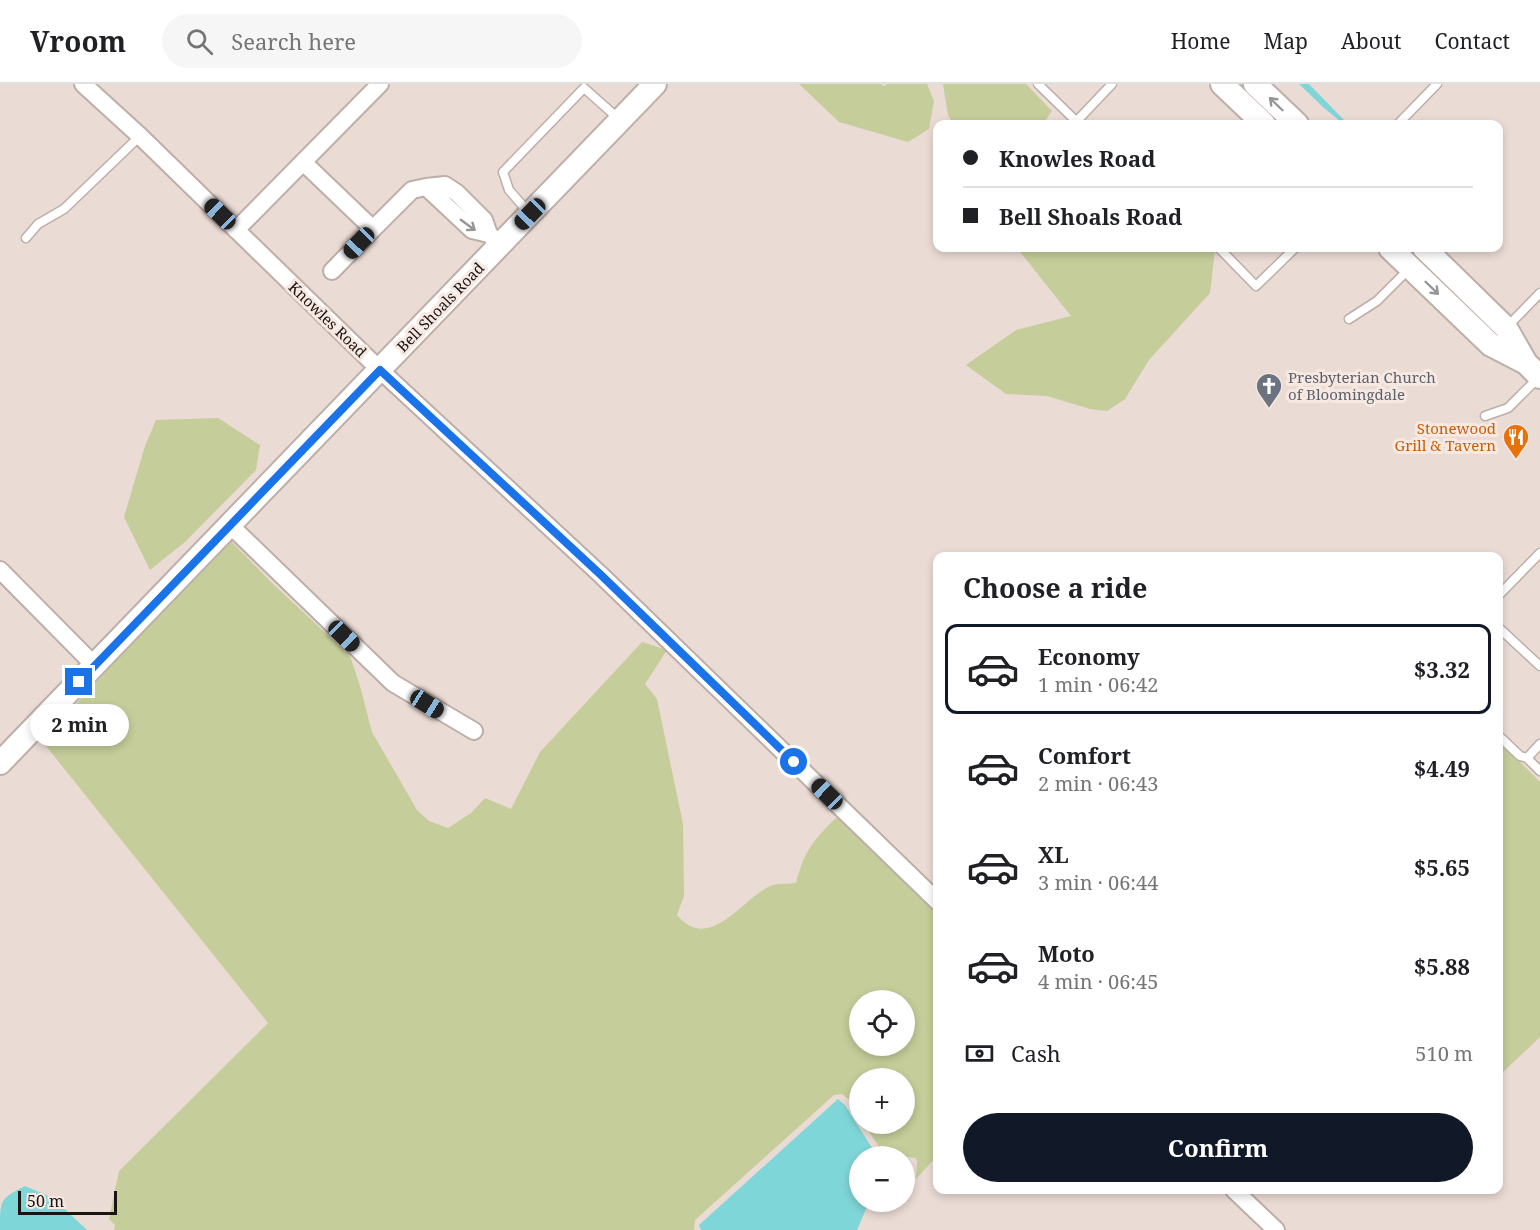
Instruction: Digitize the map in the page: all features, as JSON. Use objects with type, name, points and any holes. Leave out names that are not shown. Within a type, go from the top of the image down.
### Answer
[{"type":"main road","points":[[1222,84],[1260,120]]},
{"type":"main road","points":[[1255,84],[1293,120]]},
{"type":"main road","name":"Bell Shoals Road","points":[[0,763],[380,370],[495,239],[530,214],[621,120],[650,86]]},
{"type":"main road","points":[[1394,252],[1491,345],[1536,373]]},
{"type":"main road","points":[[1428,252],[1506,328],[1536,373]]},
{"type":"street","name":"Knowles Road","points":[[83,84],[140,136],[380,370],[601,575],[933,897]]},
{"type":"street","points":[[236,230],[380,84]]},
{"type":"street","points":[[303,162],[373,229]]},
{"type":"street","points":[[332,271],[412,190],[426,187],[445,185],[455,203],[484,220],[495,239]]},
{"type":"street","points":[[230,525],[393,683],[474,731]]},
{"type":"street","points":[[0,570],[94,666]]},
{"type":"street","points":[[1238,1194],[1276,1230]]},
{"type":"lane","points":[[1038,84],[1072,120]]},
{"type":"lane","points":[[1078,120],[1112,84]]},
{"type":"lane","points":[[1402,120],[1437,84]]},
{"type":"lane","points":[[530,214],[509,190],[503,172],[551,122],[584,88],[621,120]]},
{"type":"lane","points":[[26,238],[38,224],[64,208],[140,136]]},
{"type":"lane","points":[[1223,252],[1256,286],[1291,252]]},
{"type":"lane","points":[[1349,320],[1377,301],[1411,267]]},
{"type":"lane","points":[[1506,328],[1540,293]]},
{"type":"lane","points":[[1485,416],[1508,408],[1536,373]]},
{"type":"lane","points":[[1503,591],[1540,554]]},
{"type":"lane","points":[[1503,632],[1540,666]]},
{"type":"lane","points":[[1503,740],[1540,771]]},
{"type":"lane","points":[[1527,758],[1540,744]]},
{"type":"green space","points":[[799,84],[881,84],[884,86],[887,84],[927,84],[934,101],[929,129],[908,142],[839,122]]},
{"type":"green space","points":[[943,84],[1026,84],[1052,111],[1046,120],[951,120]]},
{"type":"green space","points":[[1020,252],[1215,252],[1210,293],[1149,360],[1125,399],[1107,411],[1090,409],[1047,396],[1006,394],[966,365],[1016,330],[1071,316]]},
{"type":"green space","points":[[218,418],[260,445],[256,470],[185,542],[150,570],[124,517],[145,446],[156,420]]},
{"type":"green space","points":[[229,539],[350,656],[372,732],[417,810],[429,821],[448,828],[471,813],[485,798],[511,809],[540,752],[642,642],[667,650],[645,684],[657,699],[683,824],[684,896],[677,915],[689,925],[701,929],[713,927],[768,887],[796,883],[811,846],[838,816],[933,909],[933,1160],[916,1179],[915,1146],[878,1146],[871,1134],[915,1134],[915,1068],[849,1068],[849,1099],[842,1094],[834,1095],[695,1220],[694,1230],[114,1230],[115,1225],[109,1219],[119,1171],[268,1023],[42,741]]},
{"type":"green space","points":[[1503,745],[1540,782],[1540,1037],[1503,1072]]},
{"type":"water","points":[[1299,84],[1309,84],[1344,120],[1339,120]]},
{"type":"water","points":[[838,1099],[849,1111],[849,1134],[863,1134],[871,1146],[849,1146],[849,1212],[865,1212],[857,1230],[701,1230],[699,1225]]},
{"type":"water","points":[[25,1186],[53,1198],[87,1230],[0,1230],[0,1212],[3,1201]]},
{"type":"place","name":"Presbyterian Church of Bloomingdale","points":[[1269,409]]},
{"type":"place","name":"Stonewood Grill & Tavern","points":[[1516,460]]},
{"type":"route","points":[[79,682],[380,370],[601,575],[794,762]]}]
